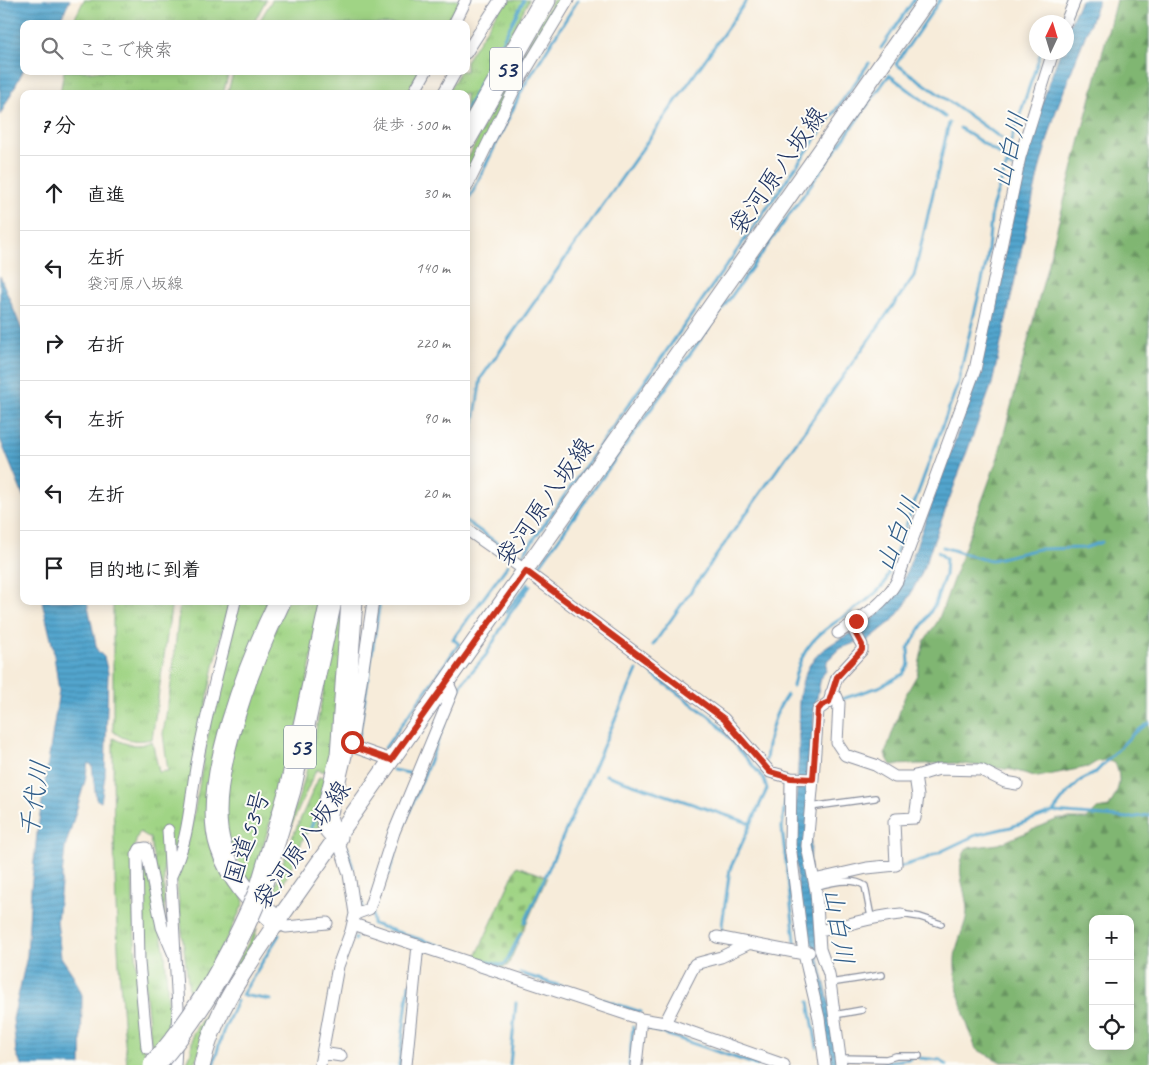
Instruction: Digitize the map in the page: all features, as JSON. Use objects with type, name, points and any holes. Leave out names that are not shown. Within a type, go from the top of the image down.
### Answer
[{"type":"highway","name":"53","points":[[470,131],[545,0]]},
{"type":"highway","points":[[277,922],[250,899],[235,877],[220,845],[216,813],[220,773],[233,717],[256,650],[278,605]]},
{"type":"highway","name":"国道53号","points":[[150,1057],[185,1030],[237,943],[260,890],[290,790],[330,605]]},
{"type":"highway","points":[[337,837],[330,829],[326,817],[341,755],[352,605]]},
{"type":"main road","name":"袋河原八坂線","points":[[202,1065],[205,1051],[234,986],[277,922],[927,0]]},
{"type":"street","points":[[456,20],[466,0]]},
{"type":"street","points":[[470,47],[500,0]]},
{"type":"street","points":[[470,180],[515,88],[568,0]]},
{"type":"street","points":[[1069,15],[1075,0]]},
{"type":"street","points":[[838,633],[874,610],[891,592],[897,581],[960,412],[975,370],[1020,157],[1051,60]]},
{"type":"street","points":[[415,90],[424,75]]},
{"type":"street","points":[[445,90],[454,75]]},
{"type":"street","points":[[470,532],[526,571],[724,719],[770,772],[791,778],[813,779]]},
{"type":"street","points":[[170,878],[181,855],[188,824],[196,768],[234,605]]},
{"type":"street","points":[[372,605],[352,742],[354,747],[391,760]]},
{"type":"street","points":[[840,1062],[830,983],[820,949],[814,884],[807,846],[818,710],[822,705],[829,702],[837,677],[862,650],[862,645],[851,625]]},
{"type":"street","points":[[354,919],[369,909],[394,832],[452,692],[447,681]]},
{"type":"street","points":[[832,693],[837,697],[839,703],[837,743],[845,755],[874,765],[895,777],[915,776],[939,769],[981,770],[1004,782],[1017,784]]},
{"type":"street","points":[[814,884],[866,868],[896,865],[894,822],[896,819],[915,818],[918,796],[915,776]]},
{"type":"street","points":[[791,778],[790,845],[804,954],[819,1018],[826,1065]]},
{"type":"street","points":[[168,830],[178,1008],[175,1065]]},
{"type":"street","points":[[320,1065],[338,966],[354,919],[349,874],[337,837]]},
{"type":"street","points":[[150,1057],[139,962],[137,855],[140,849],[146,848],[162,927],[174,955]]},
{"type":"street","points":[[819,931],[855,924],[871,917],[901,914]]},
{"type":"street","points":[[354,919],[418,945],[641,1018],[665,1023],[784,1065]]},
{"type":"street","points":[[277,922],[286,927],[326,923]]},
{"type":"street","points":[[717,937],[804,954],[820,949]]},
{"type":"street","points":[[665,1023],[695,964],[721,957],[748,944]]},
{"type":"street","points":[[406,1065],[418,945]]},
{"type":"street","points":[[636,1065],[641,1018]]},
{"type":"street","points":[[322,1053],[341,1056]]},
{"type":"lane","points":[[810,807],[875,798]]},
{"type":"lane","points":[[814,884],[860,883],[865,886],[871,917]]},
{"type":"lane","points":[[901,914],[920,917],[941,924]]},
{"type":"lane","points":[[830,983],[882,975]]},
{"type":"lane","points":[[834,1015],[862,1010]]},
{"type":"lane","points":[[840,1062],[882,1060],[896,1056],[919,1056]]},
{"type":"green space","points":[[84,0],[266,0],[255,20],[74,20]]},
{"type":"green space","points":[[272,0],[460,0],[450,20],[260,20]]},
{"type":"green space","points":[[505,0],[529,0],[470,111],[470,90],[449,90],[458,75],[470,75],[470,55]]},
{"type":"green space","points":[[553,0],[563,0],[470,172],[470,155],[497,99]]},
{"type":"green space","points":[[1116,0],[1149,0],[1149,1065],[1029,1065],[1018,1062],[1001,1062],[976,1049],[961,1005],[955,971],[956,953],[967,911],[961,879],[961,864],[967,848],[999,844],[1058,819],[1087,819],[1097,809],[1109,807],[1115,796],[1119,775],[1115,763],[1105,760],[1096,762],[1088,767],[1038,777],[1013,770],[955,763],[891,765],[885,754],[905,696],[917,675],[924,641],[938,621],[998,457]]},
{"type":"green space","points":[[63,75],[228,75],[224,90],[61,90]]},
{"type":"green space","points":[[233,75],[418,75],[409,90],[228,90]]},
{"type":"green space","points":[[113,605],[171,605],[152,739],[131,740],[113,731]]},
{"type":"green space","points":[[180,605],[229,605],[214,666],[174,862],[164,827],[164,922],[150,838],[140,832],[135,846],[133,903],[145,1060],[141,1065],[127,1065],[116,901],[113,738],[132,745],[152,741],[159,772],[168,771],[163,734],[172,678]]},
{"type":"green space","points":[[239,605],[272,605],[210,798],[244,902],[230,933],[190,1001],[176,879],[191,831],[211,719]]},
{"type":"green space","points":[[284,605],[321,605],[301,715],[251,888],[224,833],[223,813],[233,741]]},
{"type":"green space","points":[[340,605],[349,605],[333,773],[316,770],[281,849],[302,788],[314,740]]},
{"type":"green space","points":[[319,777],[331,778],[318,828],[306,833],[282,887],[272,896],[288,847]]},
{"type":"green space","points":[[143,860],[146,860],[165,954],[170,1031],[152,1052],[143,968]]},
{"type":"green space","points":[[517,866],[547,877],[508,965],[503,968],[475,959]]},
{"type":"green space","points":[[257,928],[254,940],[223,993],[194,1065],[186,1065],[191,1053],[193,1033]]},
{"type":"water","points":[[0,0],[70,0],[60,20],[20,20],[21,75],[0,115]]},
{"type":"water","points":[[1081,0],[1099,0],[1056,111],[1039,170],[992,384],[923,570],[905,605],[892,621],[867,641],[857,642],[839,649],[827,661],[826,671],[821,677],[814,713],[810,879],[819,958],[830,1006],[838,1065],[830,1065],[803,928],[797,873],[795,820],[799,705],[802,685],[809,666],[814,659],[827,647],[879,614],[894,595],[906,574],[978,374],[1025,162],[1045,96],[1058,60],[1074,60],[1074,15]]},
{"type":"water","points":[[0,276],[20,325],[20,488],[0,439]]},
{"type":"water","points":[[43,605],[88,605],[97,650],[104,657],[108,673],[105,775],[101,802],[96,799],[92,765],[88,763],[85,781],[65,848],[57,921],[61,957],[73,975],[82,995],[81,1065],[21,1065],[16,1052],[13,1019],[27,956],[37,834],[59,691],[53,648]]},
{"type":"waterway","points":[[470,102],[524,0]]},
{"type":"waterway","points":[[470,198],[524,86],[578,0]]},
{"type":"waterway","points":[[470,446],[481,378],[747,0]]},
{"type":"waterway","points":[[881,48],[914,0]]},
{"type":"waterway","name":"山白川","points":[[940,0],[896,64],[1001,138]]},
{"type":"waterway","name":"山白川","points":[[1011,141],[1038,60]]},
{"type":"waterway","points":[[522,556],[869,63]]},
{"type":"waterway","points":[[537,569],[889,75],[945,117]]},
{"type":"waterway","points":[[653,645],[914,276],[949,123]]},
{"type":"waterway","name":"山白川","points":[[960,128],[1010,161],[1008,166],[1012,167]]},
{"type":"waterway","name":"山白川","points":[[793,686],[799,665],[807,649],[818,636],[871,597],[885,583],[957,386],[987,260],[992,208],[1007,164]]},
{"type":"waterway","points":[[470,524],[514,555]]},
{"type":"waterway","points":[[943,547],[982,559],[992,560],[1038,549],[1085,548],[1102,542]]},
{"type":"waterway","points":[[842,699],[879,687],[903,674],[909,664],[908,649],[935,604],[945,575],[946,559],[938,552]]},
{"type":"waterway","points":[[385,748],[459,644],[453,639],[508,565]]},
{"type":"waterway","points":[[506,612],[528,584]]},
{"type":"waterway","points":[[457,694],[463,682],[486,655],[508,616],[530,586]]},
{"type":"waterway","points":[[358,742],[379,605]]},
{"type":"waterway","points":[[525,922],[637,670]]},
{"type":"waterway","points":[[653,675],[714,720],[764,779],[767,789],[730,869],[722,925],[723,932],[727,935]]},
{"type":"waterway","points":[[766,760],[772,726],[787,695]]},
{"type":"waterway","points":[[389,874],[400,835],[445,723]]},
{"type":"waterway","points":[[1053,812],[1081,780],[1095,773],[1133,734],[1149,723]]},
{"type":"waterway","points":[[393,770],[413,774]]},
{"type":"waterway","points":[[606,775],[749,823]]},
{"type":"waterway","points":[[785,800],[782,828],[796,949]]},
{"type":"waterway","points":[[310,830],[317,812]]},
{"type":"waterway","points":[[899,867],[925,859],[976,835],[1011,827],[1053,812],[1129,818],[1149,815]]},
{"type":"waterway","points":[[347,847],[353,868]]},
{"type":"waterway","points":[[355,879],[363,907]]},
{"type":"waterway","points":[[372,911],[373,924],[499,965],[505,964],[521,933]]},
{"type":"waterway","points":[[271,1000],[242,995],[279,935]]},
{"type":"waterway","points":[[520,973],[641,1012]]},
{"type":"waterway","points":[[399,1065],[409,984]]},
{"type":"waterway","points":[[213,1065],[223,1032],[237,1001]]},
{"type":"waterway","points":[[809,1002],[817,1047]]},
{"type":"waterway","points":[[510,1065],[516,1003]]},
{"type":"waterway","points":[[629,1065],[633,1027]]},
{"type":"waterway","points":[[650,1029],[757,1065]]},
{"type":"waterway","points":[[919,1058],[940,1060],[946,1065]]},
{"type":"waterway","points":[[884,1062],[910,1059]]},
{"type":"route","points":[[352,742],[354,747],[391,760],[526,571],[724,719],[770,772],[791,778],[813,779],[818,710],[822,705],[829,702],[837,677],[862,650],[862,645],[851,625],[856,621]]},
{"type":"water label","name":"千代川","points":[[34,799]]}]
